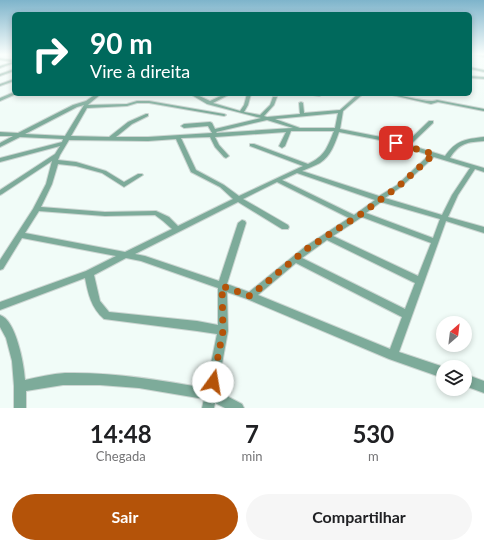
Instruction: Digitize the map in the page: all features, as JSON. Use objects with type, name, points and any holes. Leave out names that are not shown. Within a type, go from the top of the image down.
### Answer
[{"type":"street","points":[[472,77],[484,78]]},
{"type":"street","points":[[0,78],[12,81]]},
{"type":"street","points":[[0,85],[12,81]]},
{"type":"street","points":[[0,100],[12,95]]},
{"type":"street","points":[[0,267],[37,209],[49,184],[57,158],[66,140],[87,104],[97,96]]},
{"type":"street","points":[[196,96],[209,103],[265,117],[300,129]]},
{"type":"street","points":[[209,103],[224,96]]},
{"type":"street","points":[[248,96],[241,119],[249,133]]},
{"type":"street","points":[[214,134],[242,123],[265,117],[341,111],[359,96]]},
{"type":"street","points":[[399,96],[431,103],[437,101],[484,110]]},
{"type":"street","points":[[437,101],[439,96]]},
{"type":"street","points":[[265,117],[275,98]]},
{"type":"street","points":[[0,145],[75,106],[87,104],[127,104],[149,102],[224,115]]},
{"type":"street","points":[[301,102],[302,114]]},
{"type":"street","points":[[0,306],[89,273],[277,180],[319,161],[331,146],[337,130],[341,111]]},
{"type":"street","points":[[110,138],[130,123],[146,115]]},
{"type":"street","points":[[406,146],[431,122]]},
{"type":"street","points":[[184,126],[209,123],[217,146],[226,156]]},
{"type":"street","points":[[0,134],[66,140],[110,138],[178,138],[214,134],[300,129],[337,130],[360,134],[406,146],[484,170]]},
{"type":"street","points":[[282,146],[289,130]]},
{"type":"street","points":[[178,138],[192,170],[222,186],[238,200],[285,227]]},
{"type":"street","points":[[447,158],[452,149],[458,143],[484,138]]},
{"type":"street","points":[[0,160],[66,140]]},
{"type":"street","points":[[252,145],[308,166]]},
{"type":"street","points":[[250,296],[326,236],[399,186],[434,154]]},
{"type":"street","points":[[0,193],[57,158],[104,172],[124,185],[140,175]]},
{"type":"street","points":[[393,355],[444,218],[455,194],[473,166]]},
{"type":"street","points":[[297,171],[380,199],[484,230]]},
{"type":"street","points":[[277,180],[357,216],[435,242]]},
{"type":"street","points":[[37,209],[106,214],[156,213],[166,219],[178,230]]},
{"type":"street","points":[[208,408],[223,331],[222,286],[242,223]]},
{"type":"street","points":[[20,235],[142,258],[250,296],[393,355],[436,370]]},
{"type":"street","points":[[326,236],[421,282]]},
{"type":"street","points":[[296,259],[408,315]]},
{"type":"street","points":[[89,273],[92,293],[98,307],[107,316],[197,326],[223,331]]},
{"type":"street","points":[[0,319],[5,325],[12,340],[21,386],[20,408]]},
{"type":"street","points":[[21,386],[63,380],[100,379],[139,382],[210,394],[238,408]]},
{"type":"street","points":[[472,383],[484,387]]},
{"type":"route","points":[[213,382],[223,331],[222,286],[250,296],[308,248],[361,214],[399,186],[434,154],[396,143]]}]
